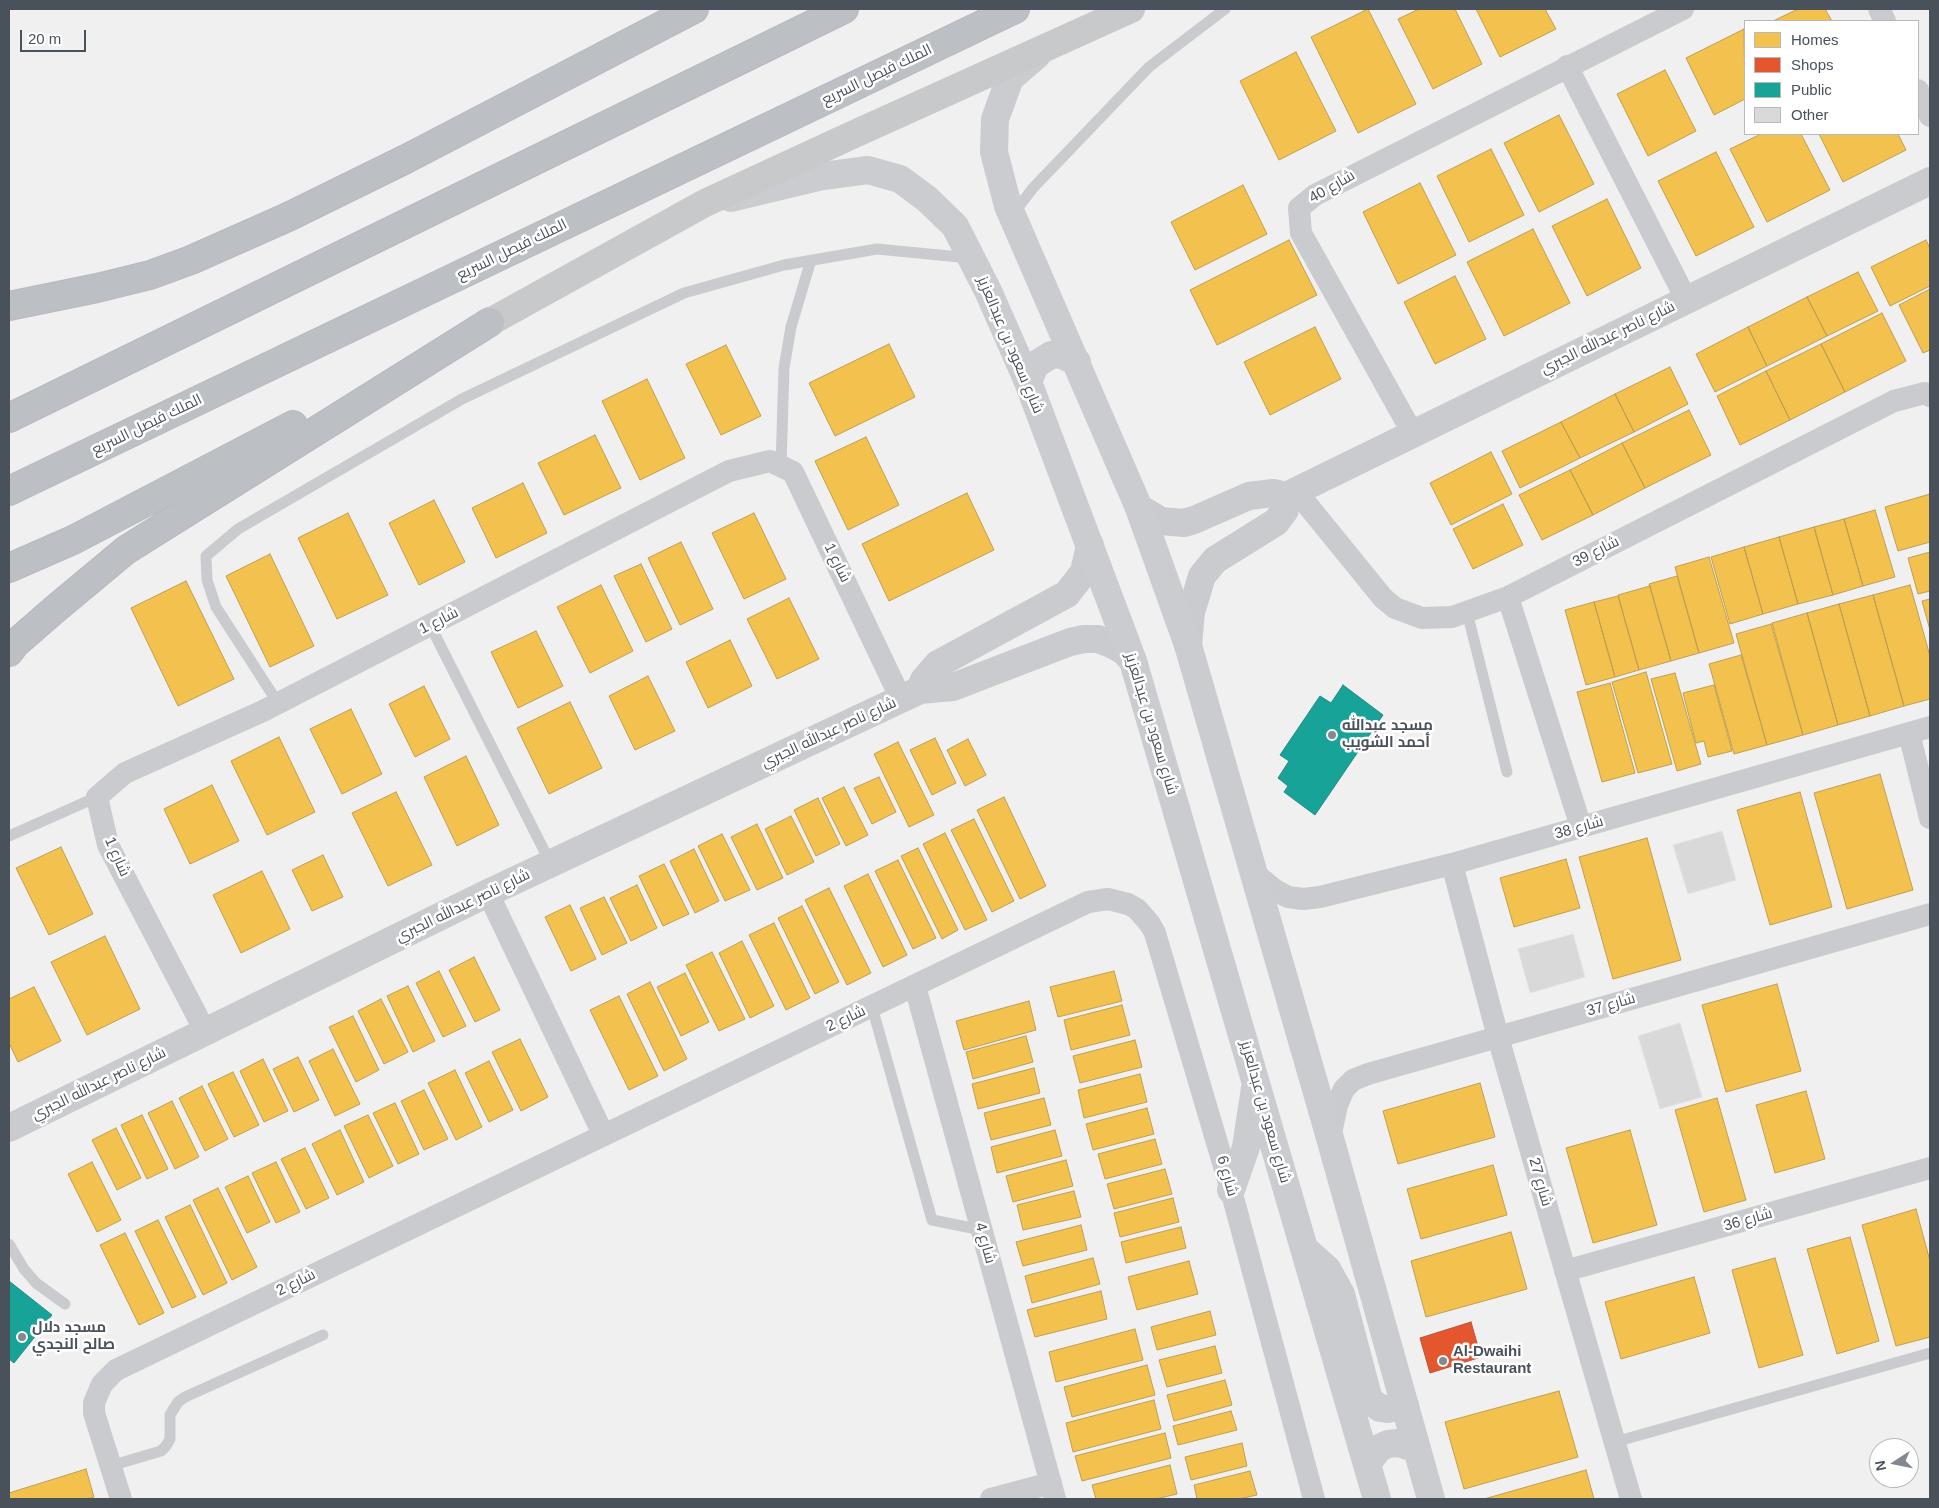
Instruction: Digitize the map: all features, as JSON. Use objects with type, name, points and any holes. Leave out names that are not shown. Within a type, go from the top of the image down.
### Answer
[{"type":"highway","points":[[9,306],[97,288],[191,260],[288,217],[406,159],[694,9]]},
{"type":"highway","points":[[9,418],[844,9]]},
{"type":"highway","name":"الملك فيصل السريع","points":[[9,491],[1015,9]]},
{"type":"highway","points":[[9,568],[73,540],[490,322]]},
{"type":"highway","points":[[9,652],[14,644],[126,550],[490,322]]},
{"type":"main road","points":[[490,322],[705,204],[858,132],[1131,9]]},
{"type":"main road","points":[[1043,50],[1010,78],[996,119],[994,152],[1012,215],[1139,508],[1188,645],[1330,1138],[1431,1499]]},
{"type":"main road","name":"شارع سعود بن عبدالعزيز","points":[[705,204],[823,176],[868,170],[900,179],[928,199],[955,226],[972,258],[1028,382],[1133,661],[1377,1499]]},
{"type":"main road","points":[[1028,382],[1035,365],[1051,355],[1070,357],[1077,362]]},
{"type":"main road","points":[[1231,1190],[1246,1146],[1256,1079]]},
{"type":"main road","points":[[1306,1251],[1317,1259],[1335,1281],[1370,1400],[1380,1408],[1405,1405]]},
{"type":"main road","points":[[1367,1464],[1379,1448],[1388,1444],[1408,1445],[1417,1449]]},
{"type":"street","name":"شارع 40","points":[[1413,434],[1301,233],[1299,208],[1315,194],[1683,9]]},
{"type":"street","points":[[1567,66],[1686,299]]},
{"type":"street","points":[[1919,92],[1930,116]]},
{"type":"street","name":"شارع ناصر عبدالله الجبري","points":[[1139,508],[1161,521],[1184,523],[1249,496],[1291,493],[1930,181]]},
{"type":"street","name":"شارع 39","points":[[1291,493],[1373,588],[1395,608],[1408,614],[1430,618],[1452,617],[1508,597],[1894,401],[1925,393],[1930,396]]},
{"type":"street","name":"شارع 1","points":[[205,1031],[108,844],[96,798],[125,773],[278,703],[728,471],[770,461],[793,472],[911,694]]},
{"type":"street","points":[[1188,645],[1191,612],[1202,576],[1216,560],[1276,522],[1285,510],[1291,493]]},
{"type":"street","points":[[911,694],[938,664],[1067,594],[1084,572],[1090,544]]},
{"type":"street","points":[[1508,597],[1581,827]]},
{"type":"street","name":"شارع ناصر عبدالله الجبري","points":[[9,1128],[488,893],[911,694],[953,687],[1070,642],[1084,639],[1098,639],[1111,644],[1124,651],[1133,661]]},
{"type":"street","name":"شارع 38","points":[[1253,872],[1281,894],[1303,899],[1452,864],[1930,727]]},
{"type":"street","points":[[1909,733],[1930,818]]},
{"type":"street","name":"شارع 27","points":[[1452,864],[1498,1037],[1631,1499]]},
{"type":"street","points":[[488,893],[603,1134]]},
{"type":"street","name":"شارع 6","points":[[1088,902],[1108,899],[1123,902],[1137,909],[1150,924],[1231,1190],[1314,1499]]},
{"type":"street","name":"شارع 2","points":[[121,1499],[96,1423],[94,1403],[102,1384],[116,1370],[1088,902]]},
{"type":"street","name":"شارع 37","points":[[1330,1138],[1337,1105],[1344,1089],[1353,1080],[1930,914]]},
{"type":"street","name":"شارع 4","points":[[915,986],[1053,1491]]},
{"type":"street","name":"شارع 36","points":[[1565,1271],[1930,1168]]},
{"type":"street","points":[[991,1499],[1053,1491]]},
{"type":"lane","points":[[1012,215],[1040,181],[1149,67],[1225,9]]},
{"type":"lane","points":[[278,703],[216,607],[207,580],[206,556],[238,529],[462,399],[684,293],[784,265],[877,249],[972,258]]},
{"type":"lane","points":[[781,466],[784,368],[791,327],[811,260]]},
{"type":"lane","points":[[1466,612],[1507,772]]},
{"type":"lane","points":[[430,625],[551,864]]},
{"type":"lane","points":[[9,836],[96,798]]},
{"type":"lane","points":[[872,1007],[932,1220],[982,1230]]},
{"type":"lane","points":[[9,1244],[24,1269],[36,1283],[65,1304]]},
{"type":"lane","points":[[110,1466],[160,1451],[166,1446],[170,1439],[170,1415],[178,1402],[185,1397],[323,1335]]},
{"type":"lane","points":[[1615,1442],[1930,1353]]},
{"type":"building: Homes","points":[[1368,9],[1416,104],[1358,133],[1311,37]]},
{"type":"building: Homes","points":[[1419,9],[1455,9],[1482,64],[1433,89],[1398,19]]},
{"type":"building: Homes","points":[[1476,9],[1545,9],[1556,29],[1500,57]]},
{"type":"building: Homes","points":[[1798,9],[1825,9],[1831,20],[1775,20]]},
{"type":"building: Homes","points":[[1744,29],[1744,100],[1714,115],[1686,58]]},
{"type":"building: Homes","points":[[1296,52],[1336,131],[1279,160],[1240,81]]},
{"type":"building: Homes","points":[[1665,70],[1696,131],[1648,156],[1617,94]]},
{"type":"building: Homes","points":[[1559,115],[1594,184],[1539,212],[1504,143]]},
{"type":"building: Homes","points":[[1759,135],[1802,135],[1830,190],[1767,222],[1730,149]]},
{"type":"building: Homes","points":[[1820,135],[1898,135],[1906,150],[1843,182]]},
{"type":"building: Homes","points":[[1491,149],[1524,215],[1469,242],[1437,176]]},
{"type":"building: Homes","points":[[1716,152],[1754,227],[1696,256],[1658,181]]},
{"type":"building: Homes","points":[[1420,183],[1456,255],[1398,284],[1363,212]]},
{"type":"building: Homes","points":[[1243,185],[1267,234],[1195,270],[1171,222]]},
{"type":"building: Homes","points":[[1607,199],[1641,268],[1587,296],[1552,226]]},
{"type":"building: Homes","points":[[1533,229],[1570,303],[1504,336],[1467,262]]},
{"type":"building: Homes","points":[[1289,240],[1317,295],[1217,345],[1190,290]]},
{"type":"building: Homes","points":[[1926,240],[1930,248],[1930,286],[1890,306],[1871,267]]},
{"type":"building: Homes","points":[[1858,272],[1878,311],[1827,336],[1807,297]]},
{"type":"building: Homes","points":[[1455,276],[1486,339],[1435,364],[1404,302]]},
{"type":"building: Homes","points":[[1930,289],[1930,350],[1923,353],[1899,305]]},
{"type":"building: Homes","points":[[1807,297],[1827,336],[1767,366],[1748,327]]},
{"type":"building: Homes","points":[[1882,313],[1906,361],[1845,392],[1821,344]]},
{"type":"building: Homes","points":[[1315,327],[1341,379],[1270,415],[1244,362]]},
{"type":"building: Homes","points":[[1748,327],[1767,366],[1715,392],[1696,354]]},
{"type":"building: Homes","points":[[889,344],[915,397],[835,436],[809,383]]},
{"type":"building: Homes","points":[[1821,344],[1845,392],[1790,420],[1766,371]]},
{"type":"building: Homes","points":[[726,345],[761,416],[721,435],[686,364]]},
{"type":"building: Homes","points":[[1670,367],[1688,404],[1634,432],[1615,394]]},
{"type":"building: Homes","points":[[1766,371],[1790,420],[1740,445],[1717,396]]},
{"type":"building: Homes","points":[[647,379],[685,458],[640,480],[602,401]]},
{"type":"building: Homes","points":[[1615,394],[1634,432],[1580,458],[1561,422]]},
{"type":"building: Homes","points":[[1689,410],[1711,455],[1645,488],[1622,443]]},
{"type":"building: Homes","points":[[1561,422],[1580,458],[1520,488],[1502,451]]},
{"type":"building: Homes","points":[[595,435],[621,488],[564,515],[538,463]]},
{"type":"building: Homes","points":[[866,437],[899,505],[848,530],[815,461]]},
{"type":"building: Homes","points":[[1622,443],[1645,488],[1593,515],[1570,470]]},
{"type":"building: Homes","points":[[1491,452],[1512,494],[1451,525],[1430,483]]},
{"type":"building: Homes","points":[[1570,470],[1593,515],[1542,540],[1519,495]]},
{"type":"building: Homes","points":[[523,483],[547,533],[496,558],[472,508]]},
{"type":"building: Homes","points":[[967,493],[994,550],[889,601],[862,544]]},
{"type":"building: Homes","points":[[1930,494],[1930,542],[1898,551],[1885,507]]},
{"type":"building: Homes","points":[[434,500],[465,562],[419,585],[389,523]]},
{"type":"building: Homes","points":[[1503,504],[1523,545],[1473,569],[1453,529]]},
{"type":"building: Homes","points":[[1875,510],[1895,577],[1863,586],[1844,519]]},
{"type":"building: Homes","points":[[348,513],[388,595],[337,619],[298,538]]},
{"type":"building: Homes","points":[[754,513],[786,579],[744,599],[712,533]]},
{"type":"building: Homes","points":[[1844,519],[1863,586],[1833,595],[1814,527]]},
{"type":"building: Homes","points":[[1814,527],[1833,595],[1798,604],[1779,537]]},
{"type":"building: Homes","points":[[1779,537],[1798,604],[1763,614],[1744,547]]},
{"type":"building: Homes","points":[[681,542],[713,609],[680,625],[648,558]]},
{"type":"building: Homes","points":[[1744,547],[1763,614],[1730,624],[1711,557]]},
{"type":"building: Homes","points":[[1930,552],[1930,591],[1918,594],[1908,558]]},
{"type":"building: Homes","points":[[270,554],[314,646],[270,667],[226,576]]},
{"type":"building: Homes","points":[[1709,557],[1734,643],[1699,653],[1675,567]]},
{"type":"building: Homes","points":[[641,564],[672,629],[646,642],[614,576]]},
{"type":"building: Homes","points":[[1677,576],[1699,653],[1671,661],[1649,584]]},
{"type":"building: Homes","points":[[186,581],[234,679],[178,706],[131,608]]},
{"type":"building: Homes","points":[[601,585],[633,651],[590,673],[557,607]]},
{"type":"building: Homes","points":[[1910,585],[1930,656],[1930,699],[1904,706],[1873,595]]},
{"type":"building: Homes","points":[[1650,586],[1671,661],[1639,670],[1618,595]]},
{"type":"building: Homes","points":[[1873,595],[1904,706],[1870,716],[1839,604]]},
{"type":"building: Homes","points":[[1618,596],[1639,670],[1615,677],[1594,602]]},
{"type":"building: Homes","points":[[789,598],[819,659],[777,679],[747,619]]},
{"type":"building: Homes","points":[[1930,599],[1930,630],[1922,601]]},
{"type":"building: Homes","points":[[1594,602],[1615,677],[1586,685],[1565,610]]},
{"type":"building: Homes","points":[[1839,604],[1870,716],[1838,725],[1807,613]]},
{"type":"building: Homes","points":[[1807,613],[1838,725],[1803,735],[1772,623]]},
{"type":"building: Homes","points":[[1771,624],[1803,735],[1767,745],[1736,634]]},
{"type":"building: Homes","points":[[536,631],[563,686],[518,708],[491,652]]},
{"type":"building: Homes","points":[[730,640],[752,686],[708,708],[686,662]]},
{"type":"building: Homes","points":[[1741,655],[1767,745],[1734,754],[1709,664]]},
{"type":"building: Homes","points":[[1646,672],[1672,764],[1638,773],[1612,682]]},
{"type":"building: Homes","points":[[1675,673],[1701,764],[1677,771],[1651,679]]},
{"type":"building: Homes","points":[[648,676],[675,731],[635,750],[609,696]]},
{"type":"building: Homes","points":[[1610,683],[1635,773],[1602,782],[1577,692]]},
{"type":"building: Homes","points":[[1714,685],[1732,751],[1708,757],[1704,741],[1696,743],[1683,693]]},
{"type":"building: Homes","points":[[424,686],[450,739],[415,757],[389,704]]},
{"type":"building: Homes","points":[[570,702],[602,768],[549,794],[517,728]]},
{"type":"building: Homes","points":[[351,709],[382,774],[342,794],[310,729]]},
{"type":"building: Homes","points":[[279,737],[315,812],[267,835],[231,761]]},
{"type":"building: Homes","points":[[935,738],[956,783],[932,795],[910,750]]},
{"type":"building: Homes","points":[[968,739],[986,775],[965,786],[947,750]]},
{"type":"building: Homes","points":[[898,742],[934,815],[909,827],[874,754]]},
{"type":"building: Homes","points":[[466,756],[499,825],[457,846],[424,777]]},
{"type":"building: Homes","points":[[1880,774],[1913,890],[1847,909],[1814,793]]},
{"type":"building: Homes","points":[[879,777],[896,812],[872,824],[854,788]]},
{"type":"building: Homes","points":[[212,785],[239,841],[190,864],[164,809]]},
{"type":"building: Homes","points":[[844,787],[868,835],[846,846],[822,798]]},
{"type":"building: Homes","points":[[396,792],[432,865],[388,886],[352,813]]},
{"type":"building: Homes","points":[[1800,792],[1832,907],[1770,925],[1737,810]]},
{"type":"building: Homes","points":[[1004,797],[1046,886],[1020,899],[977,810]]},
{"type":"building: Homes","points":[[818,798],[840,844],[816,856],[794,810]]},
{"type":"building: Homes","points":[[791,816],[814,862],[787,875],[765,829]]},
{"type":"building: Homes","points":[[974,819],[1014,901],[992,912],[951,830]]},
{"type":"building: Homes","points":[[757,824],[783,878],[757,890],[731,837]]},
{"type":"building: Homes","points":[[945,833],[987,920],[965,930],[923,844]]},
{"type":"building: Homes","points":[[722,834],[750,890],[725,901],[698,846]]},
{"type":"building: Homes","points":[[1647,838],[1681,960],[1613,979],[1579,857]]},
{"type":"building: Homes","points":[[61,847],[93,914],[49,935],[16,868]]},
{"type":"building: Homes","points":[[918,848],[958,930],[942,939],[901,856]]},
{"type":"building: Homes","points":[[694,849],[719,901],[695,913],[670,861]]},
{"type":"building: Homes","points":[[323,855],[343,897],[312,911],[292,870]]},
{"type":"building: Homes","points":[[1566,859],[1580,908],[1514,927],[1500,878]]},
{"type":"building: Homes","points":[[898,860],[936,938],[913,949],[875,871]]},
{"type":"building: Homes","points":[[664,864],[689,914],[663,926],[639,876]]},
{"type":"building: Homes","points":[[262,871],[290,929],[241,953],[213,895]]},
{"type":"building: Homes","points":[[868,874],[907,955],[883,967],[844,886]]},
{"type":"building: Homes","points":[[637,885],[657,928],[631,941],[610,898]]},
{"type":"building: Homes","points":[[829,888],[871,973],[847,985],[805,900]]},
{"type":"building: Homes","points":[[604,897],[627,943],[602,955],[580,908]]},
{"type":"building: Homes","points":[[570,905],[596,959],[571,971],[545,917]]},
{"type":"building: Homes","points":[[802,906],[839,982],[815,994],[778,918]]},
{"type":"building: Homes","points":[[774,923],[810,998],[786,1010],[749,935]]},
{"type":"building: Homes","points":[[105,936],[140,1009],[87,1035],[51,962]]},
{"type":"building: Homes","points":[[742,941],[774,1006],[750,1018],[719,953]]},
{"type":"building: Homes","points":[[712,952],[745,1019],[719,1031],[686,965]]},
{"type":"building: Homes","points":[[474,957],[500,1010],[475,1022],[449,970]]},
{"type":"building: Homes","points":[[439,971],[466,1026],[443,1037],[416,983]]},
{"type":"building: Homes","points":[[1114,971],[1122,1001],[1058,1017],[1050,987]]},
{"type":"building: Homes","points":[[685,973],[709,1022],[681,1036],[657,987]]},
{"type":"building: Homes","points":[[650,982],[687,1059],[664,1071],[627,994]]},
{"type":"building: Homes","points":[[1777,984],[1801,1071],[1726,1092],[1702,1005]]},
{"type":"building: Homes","points":[[408,986],[435,1041],[413,1052],[387,996]]},
{"type":"building: Homes","points":[[34,987],[61,1041],[18,1062],[9,1043],[9,999]]},
{"type":"building: Homes","points":[[619,996],[658,1076],[629,1090],[590,1010]]},
{"type":"building: Homes","points":[[381,999],[408,1052],[384,1064],[358,1011]]},
{"type":"building: Homes","points":[[1029,1001],[1036,1030],[964,1050],[956,1021]]},
{"type":"building: Homes","points":[[1122,1005],[1130,1035],[1071,1050],[1064,1020]]},
{"type":"building: Homes","points":[[353,1016],[379,1070],[356,1082],[329,1027]]},
{"type":"building: Homes","points":[[1026,1036],[1033,1062],[973,1079],[966,1052]]},
{"type":"building: Homes","points":[[520,1039],[548,1097],[521,1111],[492,1052]]},
{"type":"building: Homes","points":[[1135,1040],[1142,1067],[1080,1083],[1073,1056]]},
{"type":"building: Homes","points":[[333,1049],[360,1104],[335,1116],[309,1061]]},
{"type":"building: Homes","points":[[298,1057],[319,1100],[294,1112],[273,1069]]},
{"type":"building: Homes","points":[[263,1059],[288,1111],[264,1122],[240,1071]]},
{"type":"building: Homes","points":[[489,1061],[513,1110],[489,1122],[465,1073]]},
{"type":"building: Homes","points":[[1034,1068],[1040,1093],[978,1109],[972,1084]]},
{"type":"building: Homes","points":[[455,1070],[482,1127],[456,1140],[428,1083]]},
{"type":"building: Homes","points":[[233,1072],[259,1125],[234,1137],[208,1084]]},
{"type":"building: Homes","points":[[1140,1074],[1147,1102],[1084,1118],[1078,1090]]},
{"type":"building: Homes","points":[[1480,1083],[1495,1137],[1398,1164],[1383,1111]]},
{"type":"building: Homes","points":[[202,1086],[228,1139],[205,1151],[179,1098]]},
{"type":"building: Homes","points":[[424,1090],[448,1139],[424,1150],[401,1101]]},
{"type":"building: Homes","points":[[1806,1091],[1825,1159],[1775,1173],[1756,1105]]},
{"type":"building: Homes","points":[[1044,1098],[1051,1125],[991,1140],[984,1113]]},
{"type":"building: Homes","points":[[1717,1098],[1746,1200],[1704,1212],[1675,1110]]},
{"type":"building: Homes","points":[[172,1101],[199,1157],[175,1169],[148,1113]]},
{"type":"building: Homes","points":[[395,1103],[419,1154],[398,1164],[373,1113]]},
{"type":"building: Homes","points":[[1147,1108],[1154,1134],[1093,1150],[1086,1124]]},
{"type":"building: Homes","points":[[142,1115],[168,1169],[147,1179],[121,1125]]},
{"type":"building: Homes","points":[[368,1115],[393,1166],[369,1178],[344,1126]]},
{"type":"building: Homes","points":[[116,1128],[141,1178],[117,1190],[92,1140]]},
{"type":"building: Homes","points":[[340,1130],[364,1182],[337,1195],[312,1144]]},
{"type":"building: Homes","points":[[1055,1130],[1062,1156],[997,1173],[991,1147]]},
{"type":"building: Homes","points":[[1630,1130],[1657,1225],[1593,1243],[1566,1148]]},
{"type":"building: Homes","points":[[1155,1139],[1162,1164],[1105,1179],[1098,1154]]},
{"type":"building: Homes","points":[[305,1148],[329,1198],[306,1209],[281,1159]]},
{"type":"building: Homes","points":[[1066,1160],[1073,1186],[1013,1202],[1006,1176]]},
{"type":"building: Homes","points":[[92,1162],[121,1220],[97,1232],[68,1174]]},
{"type":"building: Homes","points":[[276,1162],[300,1212],[276,1223],[252,1173]]},
{"type":"building: Homes","points":[[1493,1165],[1507,1215],[1421,1239],[1407,1189]]},
{"type":"building: Homes","points":[[1165,1169],[1172,1194],[1114,1209],[1107,1184]]},
{"type":"building: Homes","points":[[248,1176],[270,1222],[247,1233],[225,1187]]},
{"type":"building: Homes","points":[[218,1188],[257,1267],[232,1280],[193,1200]]},
{"type":"building: Homes","points":[[1074,1191],[1081,1217],[1023,1230],[1017,1205]]},
{"type":"building: Homes","points":[[1173,1198],[1179,1222],[1120,1237],[1114,1213]]},
{"type":"building: Homes","points":[[190,1205],[227,1283],[203,1295],[165,1217]]},
{"type":"building: Homes","points":[[1916,1209],[1930,1261],[1930,1337],[1896,1346],[1862,1225]]},
{"type":"building: Homes","points":[[158,1220],[196,1297],[172,1308],[135,1231]]},
{"type":"building: Homes","points":[[1081,1225],[1087,1250],[1023,1266],[1016,1242]]},
{"type":"building: Homes","points":[[1181,1227],[1186,1248],[1126,1263],[1121,1242]]},
{"type":"building: Homes","points":[[1511,1232],[1527,1289],[1426,1317],[1411,1261]]},
{"type":"building: Homes","points":[[125,1233],[164,1313],[139,1325],[100,1245]]},
{"type":"building: Homes","points":[[1850,1237],[1879,1341],[1837,1354],[1807,1249]]},
{"type":"building: Homes","points":[[1093,1258],[1100,1284],[1032,1303],[1025,1276]]},
{"type":"building: Homes","points":[[1775,1258],[1803,1355],[1759,1368],[1732,1270]]},
{"type":"building: Homes","points":[[1189,1261],[1198,1294],[1137,1310],[1128,1277]]},
{"type":"building: Homes","points":[[1694,1277],[1710,1333],[1621,1359],[1605,1302]]},
{"type":"building: Homes","points":[[1101,1291],[1107,1319],[1035,1337],[1027,1310]]},
{"type":"building: Homes","points":[[1210,1311],[1216,1335],[1157,1350],[1151,1327]]},
{"type":"building: Homes","points":[[1135,1329],[1143,1360],[1056,1382],[1049,1352]]},
{"type":"building: Homes","points":[[1215,1346],[1222,1373],[1167,1387],[1159,1360]]},
{"type":"building: Homes","points":[[1147,1365],[1155,1395],[1072,1417],[1064,1387]]},
{"type":"building: Homes","points":[[1225,1380],[1232,1405],[1174,1421],[1167,1395]]},
{"type":"building: Homes","points":[[1559,1391],[1578,1457],[1464,1489],[1445,1422]]},
{"type":"building: Homes","points":[[1154,1400],[1161,1429],[1073,1452],[1066,1423]]},
{"type":"building: Homes","points":[[1231,1411],[1237,1430],[1178,1445],[1173,1426]]},
{"type":"building: Homes","points":[[1165,1433],[1171,1458],[1082,1481],[1075,1456]]},
{"type":"building: Homes","points":[[1242,1443],[1247,1466],[1191,1480],[1185,1457]]},
{"type":"building: Homes","points":[[1170,1465],[1177,1494],[1156,1499],[1096,1499],[1092,1485]]},
{"type":"building: Homes","points":[[86,1469],[94,1497],[86,1499],[9,1499],[9,1493]]},
{"type":"building: Homes","points":[[1586,1470],[1594,1499],[1484,1499]]},
{"type":"building: Homes","points":[[1250,1471],[1257,1495],[1239,1499],[1197,1499],[1194,1485]]},
{"type":"building: Shops","points":[[1471,1322],[1481,1357],[1430,1373],[1420,1338]]},
{"type":"building: Public","name":"مسجد عبدالله أحمد الشويب","points":[[1343,685],[1383,715],[1315,815],[1284,792],[1288,786],[1278,778],[1289,761],[1280,755],[1320,696],[1331,703]]},
{"type":"building: Public","name":"مسجد دلال صالح النجدي","points":[[9,1281],[52,1315],[14,1363],[9,1359]]},
{"type":"building: Other","points":[[1722,831],[1736,880],[1688,894],[1673,845]]},
{"type":"building: Other","points":[[1573,934],[1585,977],[1530,993],[1518,949]]},
{"type":"building: Other","points":[[1680,1023],[1702,1097],[1660,1109],[1638,1036]]},
{"type":"place","name":"مسجد عبدالله أحمد الشويب","points":[[1332,735]]},
{"type":"place","name":"مسجد دلال صالح النجدي","points":[[22,1337]]},
{"type":"place","name":"Al-Dwaihi Restaurant","points":[[1443,1361]]}]
